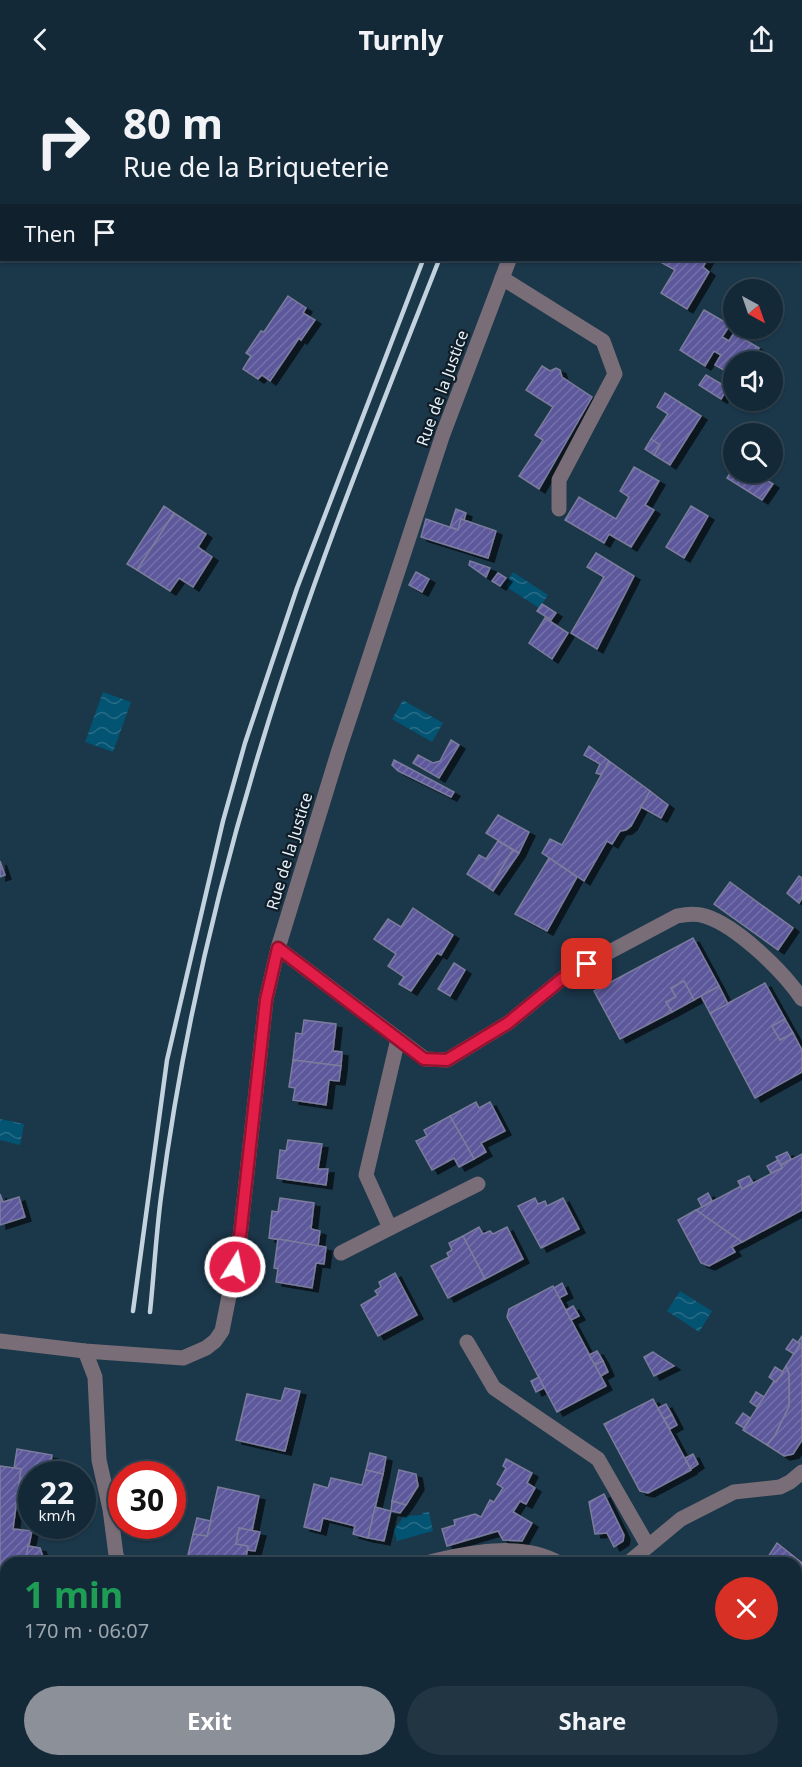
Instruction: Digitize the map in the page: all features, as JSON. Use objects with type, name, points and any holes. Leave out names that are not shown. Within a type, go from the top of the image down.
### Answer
[{"type":"street","name":"Rue de la Justice","points":[[0,1341],[85,1351],[183,1358],[206,1348],[215,1341],[222,1330],[239,1246],[266,1000],[278,948],[338,753],[443,434],[509,261]]},
{"type":"street","points":[[502,278],[603,341],[615,374],[559,480],[559,509]]},
{"type":"street","points":[[278,948],[424,1059],[447,1060],[508,1023],[568,974],[677,916],[692,913],[706,916],[723,924],[771,961],[802,999]]},
{"type":"street","points":[[390,1228],[366,1175],[398,1039]]},
{"type":"street","points":[[341,1252],[478,1184]]},
{"type":"street","points":[[467,1342],[494,1388],[597,1459],[648,1546]]},
{"type":"street","points":[[85,1351],[95,1377],[99,1460],[110,1509],[117,1557]]},
{"type":"street","points":[[635,1557],[681,1519],[734,1492],[780,1486],[790,1482],[802,1472]]},
{"type":"street","points":[[457,1557],[513,1550],[543,1557]]},
{"type":"water","points":[[513,572],[548,595],[539,608],[505,586]]},
{"type":"water","points":[[103,692],[131,702],[113,752],[85,742]]},
{"type":"water","points":[[403,700],[443,723],[432,742],[392,719]]},
{"type":"water","points":[[0,1119],[24,1124],[20,1145],[0,1140]]},
{"type":"water","points":[[680,1291],[712,1311],[699,1332],[667,1311]]},
{"type":"water","points":[[429,1512],[433,1531],[397,1541],[394,1530],[404,1516],[422,1515],[422,1513]]},
{"type":"building","points":[[659,261],[706,261],[703,267],[709,272],[687,309],[661,293],[675,270]]},
{"type":"building","points":[[288,296],[306,308],[303,313],[315,320],[301,340],[299,338],[270,381],[262,375],[258,379],[243,369],[251,356],[246,353],[261,331],[264,332]]},
{"type":"building","points":[[704,310],[723,321],[723,339],[729,341],[730,339],[744,339],[759,348],[757,351],[723,351],[723,370],[715,365],[721,355],[714,351],[705,366],[680,350]]},
{"type":"building","points":[[542,366],[550,371],[556,368],[560,370],[562,377],[592,397],[539,489],[519,476],[543,440],[535,435],[553,407],[526,390]]},
{"type":"building","points":[[706,375],[723,385],[723,396],[721,399],[699,385]]},
{"type":"building","points":[[665,393],[701,416],[670,465],[654,455],[660,445],[651,439],[668,414],[657,407]]},
{"type":"building","points":[[651,439],[660,445],[654,455],[645,449]]},
{"type":"building","points":[[634,467],[659,481],[645,505],[654,510],[631,547],[609,534],[604,543],[565,520],[579,497],[616,519],[629,497],[620,491]]},
{"type":"building","points":[[735,483],[773,484],[762,500]]},
{"type":"building","points":[[164,506],[174,513],[137,570],[127,564]]},
{"type":"building","points":[[691,506],[708,516],[684,558],[666,547]]},
{"type":"building","points":[[456,509],[466,513],[464,520],[461,519],[458,530],[450,527]]},
{"type":"building","points":[[174,513],[206,534],[198,547],[212,557],[193,587],[179,578],[170,591],[137,570]]},
{"type":"building","points":[[426,519],[458,530],[461,519],[496,531],[488,558],[421,537]]},
{"type":"building","points":[[596,553],[634,576],[597,649],[571,633],[604,577],[587,567]]},
{"type":"building","points":[[470,561],[490,568],[486,577],[469,565]]},
{"type":"building","points":[[416,572],[429,579],[422,592],[409,585]]},
{"type":"building","points":[[498,573],[506,578],[500,586],[492,581]]},
{"type":"building","points":[[542,604],[556,613],[551,620],[537,611]]},
{"type":"building","points":[[545,618],[568,633],[552,659],[529,643]]},
{"type":"building","points":[[451,740],[459,745],[439,778],[413,763],[418,755],[433,763],[440,761]]},
{"type":"building","points":[[589,746],[609,761],[602,775],[596,773],[600,764],[584,755]]},
{"type":"building","points":[[394,760],[454,792],[451,797],[398,771],[392,765]]},
{"type":"building","points":[[609,761],[650,791],[631,826],[620,831],[612,844],[607,841],[584,881],[542,853],[550,839],[562,845]]},
{"type":"building","points":[[650,791],[668,805],[661,818],[641,807]]},
{"type":"building","points":[[498,815],[529,832],[519,853],[486,833]]},
{"type":"building","points":[[498,841],[513,850],[489,888],[467,874],[479,855],[486,859]]},
{"type":"building","points":[[513,850],[519,853],[493,891],[489,888]]},
{"type":"building","points":[[549,858],[577,877],[547,931],[515,914]]},
{"type":"building","points":[[0,861],[5,875],[0,877]]},
{"type":"building","points":[[799,876],[802,878],[802,898],[799,903],[787,893]]},
{"type":"building","points":[[730,882],[793,928],[778,950],[714,904]]},
{"type":"building","points":[[413,908],[453,935],[441,955],[437,953],[411,991],[399,984],[404,977],[388,966],[396,954],[374,939],[388,919],[401,927]]},
{"type":"building","points":[[693,938],[719,986],[694,1000],[684,981],[671,988],[676,997],[666,1002],[672,1012],[620,1039],[594,991]]},
{"type":"building","points":[[454,963],[465,970],[450,996],[438,989]]},
{"type":"building","points":[[684,981],[694,1000],[672,1012],[666,1002],[676,997],[671,988]]},
{"type":"building","points":[[765,983],[785,1019],[772,1026],[780,1040],[793,1033],[802,1050],[802,1072],[755,1098],[710,1013]]},
{"type":"building","points":[[719,986],[728,1004],[710,1013],[701,996]]},
{"type":"building","points":[[785,1019],[793,1033],[780,1040],[772,1026]]},
{"type":"building","points":[[304,1020],[336,1024],[333,1051],[342,1052],[341,1066],[293,1060],[296,1033],[302,1034]]},
{"type":"building","points":[[293,1060],[341,1066],[339,1081],[329,1080],[326,1105],[293,1100],[295,1088],[289,1087]]},
{"type":"building","points":[[476,1102],[479,1108],[490,1102],[505,1131],[481,1143],[486,1152],[474,1159],[450,1116]]},
{"type":"building","points":[[450,1116],[474,1159],[459,1167],[454,1158],[432,1170],[416,1141],[427,1136],[424,1130]]},
{"type":"building","points":[[288,1140],[322,1144],[318,1169],[328,1169],[326,1185],[277,1178],[280,1150],[286,1151]]},
{"type":"building","points":[[787,1152],[791,1159],[781,1165],[776,1157]]},
{"type":"building","points":[[802,1154],[802,1210],[742,1242],[696,1210],[741,1186],[742,1189],[782,1168],[781,1165]]},
{"type":"building","points":[[778,1160],[782,1168],[771,1173],[767,1166]]},
{"type":"building","points":[[749,1176],[753,1183],[742,1189],[738,1181]]},
{"type":"building","points":[[708,1193],[712,1201],[702,1207],[698,1199]]},
{"type":"building","points":[[0,1194],[3,1202],[19,1197],[25,1217],[0,1225]]},
{"type":"building","points":[[280,1198],[314,1203],[311,1229],[320,1231],[318,1246],[269,1238],[272,1211],[278,1212]]},
{"type":"building","points":[[535,1198],[538,1204],[545,1201],[547,1206],[563,1198],[579,1229],[541,1248],[518,1206]]},
{"type":"building","points":[[696,1210],[742,1242],[732,1247],[735,1252],[709,1266],[701,1263],[678,1220]]},
{"type":"building","points":[[479,1227],[483,1234],[490,1231],[493,1234],[507,1227],[523,1259],[485,1279],[463,1236]]},
{"type":"building","points":[[463,1236],[485,1279],[448,1298],[431,1266],[449,1257],[447,1253],[452,1250],[449,1243]]},
{"type":"building","points":[[278,1239],[326,1247],[324,1264],[316,1263],[312,1288],[276,1282],[278,1269],[274,1268]]},
{"type":"building","points":[[395,1273],[417,1315],[378,1336],[361,1305],[378,1295],[375,1291],[381,1287],[379,1282]]},
{"type":"building","points":[[562,1283],[567,1294],[559,1298],[554,1288]]},
{"type":"building","points":[[553,1286],[606,1386],[557,1412],[507,1317],[509,1309]]},
{"type":"building","points":[[573,1306],[579,1316],[571,1320],[566,1310]]},
{"type":"building","points":[[802,1336],[802,1440],[793,1454],[784,1456],[767,1445],[775,1435],[789,1406],[789,1374],[786,1366],[800,1344],[798,1342]]},
{"type":"building","points":[[793,1339],[800,1344],[794,1354],[786,1349]]},
{"type":"building","points":[[597,1351],[603,1361],[595,1365],[589,1355]]},
{"type":"building","points":[[653,1352],[674,1366],[654,1376],[644,1357]]},
{"type":"building","points":[[603,1361],[608,1372],[601,1376],[595,1365]]},
{"type":"building","points":[[786,1366],[789,1374],[789,1406],[775,1435],[767,1445],[743,1430]]},
{"type":"building","points":[[775,1367],[783,1372],[776,1382],[769,1377]]},
{"type":"building","points":[[539,1377],[544,1388],[536,1392],[531,1381]]},
{"type":"building","points":[[285,1388],[300,1391],[285,1451],[236,1440],[247,1394],[281,1401]]},
{"type":"building","points":[[756,1392],[764,1397],[757,1407],[750,1402]]},
{"type":"building","points":[[653,1399],[691,1470],[648,1493],[640,1491],[604,1424]]},
{"type":"building","points":[[666,1404],[672,1415],[664,1419],[658,1408]]},
{"type":"building","points":[[743,1413],[750,1418],[744,1428],[736,1423]]},
{"type":"building","points":[[672,1415],[677,1425],[670,1429],[664,1419]]},
{"type":"building","points":[[17,1449],[52,1455],[51,1461],[18,1461],[18,1469],[14,1468]]},
{"type":"building","points":[[370,1453],[386,1457],[383,1474],[366,1470]]},
{"type":"building","points":[[693,1454],[698,1464],[691,1469],[685,1458]]},
{"type":"building","points":[[506,1459],[532,1473],[527,1483],[535,1488],[526,1504],[520,1501],[513,1512],[532,1523],[522,1541],[503,1540],[498,1531],[447,1546],[442,1529],[455,1525],[454,1520],[475,1514],[481,1517],[490,1500],[494,1502],[503,1488],[497,1484],[506,1468],[503,1466]]},
{"type":"building","points":[[0,1466],[18,1469],[18,1492],[13,1529],[18,1530],[18,1539],[30,1539],[26,1557],[0,1557]]},
{"type":"building","points":[[366,1470],[383,1474],[368,1538],[353,1534],[355,1526],[323,1518],[320,1531],[304,1527],[314,1484],[328,1488],[331,1478],[362,1485]]},
{"type":"building","points":[[399,1470],[416,1474],[418,1486],[406,1505],[392,1501]]},
{"type":"building","points":[[218,1487],[259,1496],[252,1531],[239,1528],[236,1544],[248,1546],[246,1557],[188,1555],[193,1534],[207,1536]]},
{"type":"building","points":[[604,1494],[624,1535],[623,1541],[614,1547],[607,1533],[595,1534],[589,1502]]},
{"type":"building","points":[[392,1501],[406,1505],[400,1513],[391,1511]]},
{"type":"building","points":[[375,1507],[391,1511],[384,1541],[368,1538]]},
{"type":"building","points":[[197,1518],[211,1521],[207,1536],[193,1534]]},
{"type":"building","points":[[239,1528],[260,1532],[255,1551],[248,1550],[248,1546],[236,1544]]},
{"type":"building","points":[[777,1543],[794,1557],[768,1557]]},
{"type":"building","points":[[28,1546],[40,1548],[43,1557],[26,1557]]},
{"type":"railway","points":[[133,1311],[167,1060],[223,821],[245,743],[297,588],[423,261]]},
{"type":"railway","points":[[150,1312],[169,1140],[202,969],[229,857],[280,684],[301,623],[345,501],[439,261]]},
{"type":"route","points":[[235,1267],[266,1000],[278,948],[424,1059],[447,1060],[508,1023],[568,974],[587,964]]}]
